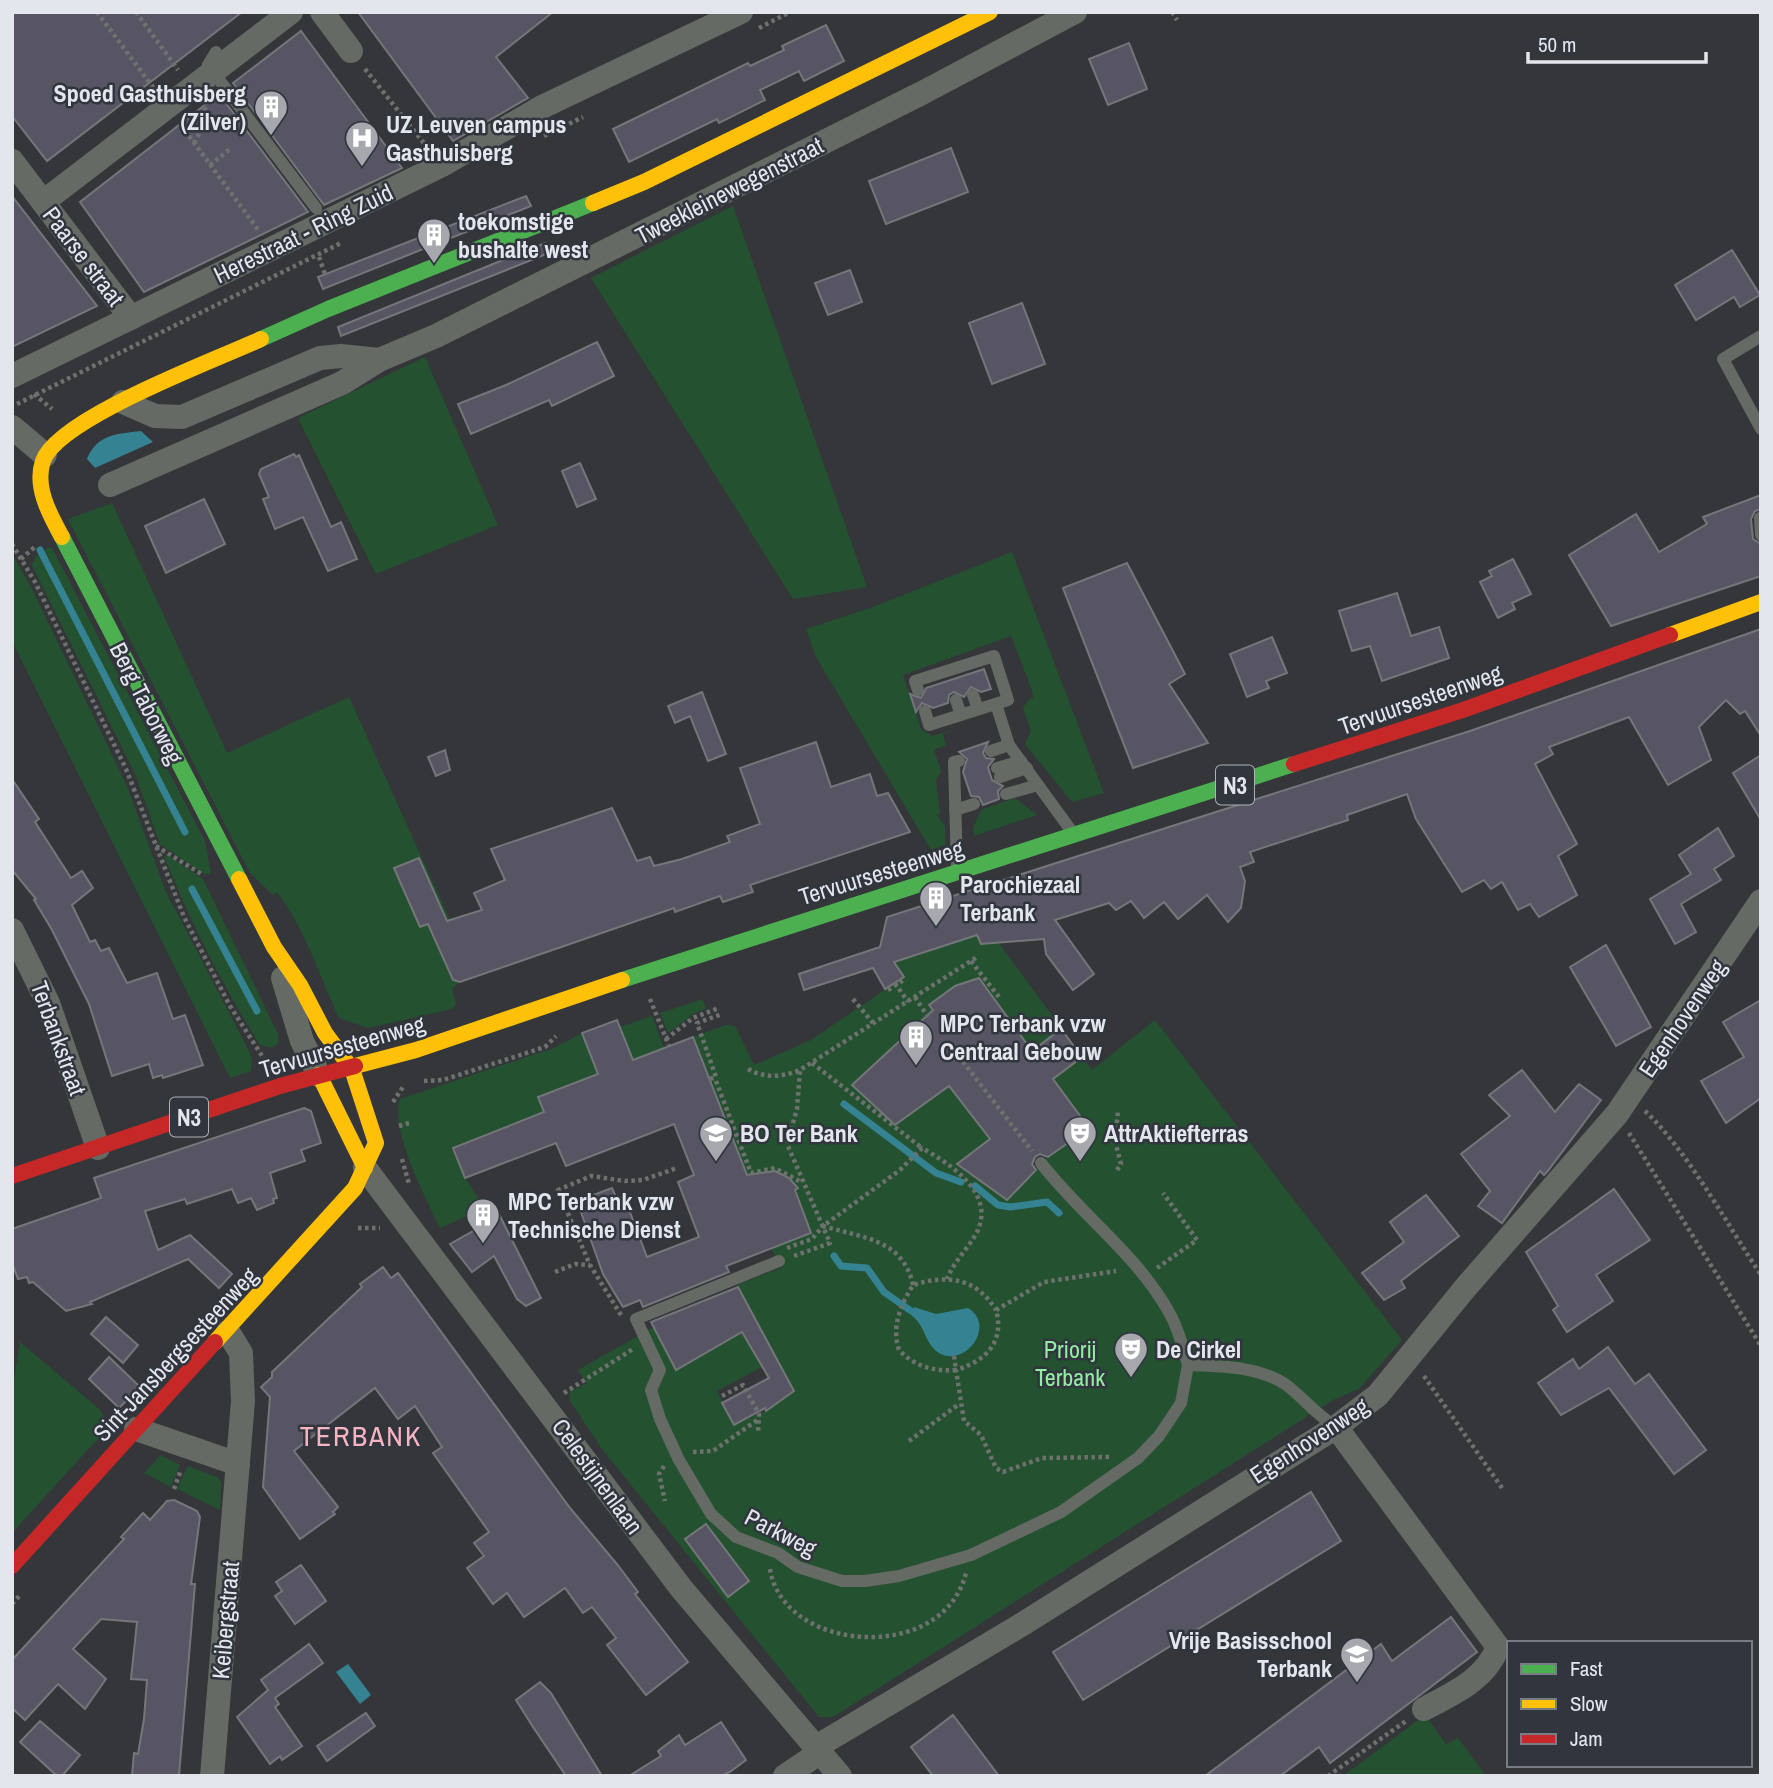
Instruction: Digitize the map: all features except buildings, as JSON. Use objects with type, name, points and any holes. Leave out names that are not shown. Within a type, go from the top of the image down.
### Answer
[{"type":"main road","points":[[45,455],[59,436],[123,402],[328,309],[644,182],[990,12]]},
{"type":"main road","name":"Berg Taborweg","points":[[45,455],[39,481],[49,513],[274,947],[300,985],[325,1033],[352,1069]]},
{"type":"main road","name":"Tervuursesteenweg","points":[[12,1177],[319,1075],[352,1069],[703,952],[1464,710],[1761,602]]},
{"type":"main road","name":"Sint-Jansbergsesteenweg","points":[[12,1566],[228,1332],[355,1188],[376,1143],[352,1069]]},
{"type":"main road","points":[[319,1075],[365,1168]]},
{"type":"street","points":[[43,202],[291,12]]},
{"type":"street","points":[[322,12],[351,51]]},
{"type":"street","name":"Tweekleinewegenstraat","points":[[110,485],[342,383],[379,360],[436,336],[922,93],[1075,12]]},
{"type":"street","name":"Herestraat - Ring Zuid","points":[[12,376],[272,248],[290,230],[442,165],[544,106],[726,15]]},
{"type":"street","name":"Paarse straat","points":[[12,161],[131,318]]},
{"type":"street","name":"Tweekleinewegenstraat","points":[[123,402],[155,416],[182,417],[320,358],[341,356],[379,360]]},
{"type":"street","points":[[12,427],[45,455]]},
{"type":"street","name":"Egenhovenweg","points":[[785,1776],[809,1760],[826,1741],[1021,1625],[1336,1427],[1378,1395],[1411,1359],[1466,1287],[1621,1109],[1761,901]]},
{"type":"street","name":"Terbankstraat","points":[[12,930],[48,1003],[98,1148]]},
{"type":"street","name":"Berg Taborweg","points":[[274,947],[302,1041],[319,1075]]},
{"type":"street","name":"Celestijnenlaan","points":[[365,1168],[681,1588],[840,1776]]},
{"type":"street","name":"Keibergstraat","points":[[212,1776],[243,1401],[241,1353],[228,1332]]},
{"type":"street","points":[[1336,1427],[1497,1647],[1491,1665],[1465,1687],[1424,1709]]},
{"type":"street","points":[[136,1429],[237,1464]]},
{"type":"lane","points":[[216,52],[208,65],[321,215]]},
{"type":"lane","points":[[1761,336],[1723,359],[1761,429]]},
{"type":"lane","points":[[1760,518],[1761,535]]},
{"type":"lane","points":[[918,690],[915,681],[933,681],[994,656],[1009,700],[929,725],[925,711]]},
{"type":"lane","points":[[973,695],[978,709]]},
{"type":"lane","points":[[956,700],[961,715]]},
{"type":"lane","points":[[996,704],[1009,745],[1074,835]]},
{"type":"lane","points":[[940,705],[945,720]]},
{"type":"lane","points":[[991,751],[1009,745]]},
{"type":"lane","points":[[957,872],[955,810],[961,784],[954,762],[959,761]]},
{"type":"lane","points":[[998,773],[1024,765]]},
{"type":"lane","points":[[1006,794],[1038,785]]},
{"type":"lane","points":[[955,810],[974,804]]},
{"type":"lane","name":"Parkweg","points":[[777,1257],[636,1319],[660,1370],[651,1390],[673,1448],[711,1514],[736,1536],[778,1553],[798,1567],[842,1581],[899,1576],[971,1555],[1061,1512],[1138,1458],[1170,1423],[1181,1403],[1188,1365],[1170,1314],[1142,1273],[1062,1190],[1041,1163]]},
{"type":"lane","points":[[1188,1365],[1247,1370],[1269,1376],[1285,1385],[1315,1413],[1336,1427]]},
{"type":"path","points":[[97,12],[162,99]]},
{"type":"path","points":[[1172,12],[1177,20]]},
{"type":"path","points":[[351,51],[429,148]]},
{"type":"path","points":[[178,121],[272,248]]},
{"type":"path","points":[[210,165],[230,148]]},
{"type":"path","points":[[319,257],[326,277]]},
{"type":"path","points":[[12,406],[36,395]]},
{"type":"path","points":[[12,544],[35,582],[126,769],[184,918],[236,1016],[266,1057]]},
{"type":"path","points":[[155,845],[202,875]]},
{"type":"path","points":[[748,1069],[771,1076],[783,1076],[800,1070],[977,957]]},
{"type":"path","points":[[971,961],[999,997]]},
{"type":"path","points":[[888,990],[905,979]]},
{"type":"path","points":[[895,984],[908,1002]]},
{"type":"path","points":[[915,997],[928,1017]]},
{"type":"path","points":[[853,999],[873,1024]]},
{"type":"path","points":[[654,1011],[668,1046]]},
{"type":"path","points":[[666,1039],[693,1018],[720,1011],[697,1024],[716,1077],[713,1080],[751,1173],[775,1168],[802,1183]]},
{"type":"path","points":[[950,1045],[1041,1163]]},
{"type":"path","points":[[812,1063],[922,1148],[963,1175],[972,1187],[981,1222],[977,1232],[953,1264],[947,1279]]},
{"type":"path","points":[[777,1257],[830,1243],[787,1144],[797,1109],[800,1070]]},
{"type":"path","points":[[1761,1275],[1657,1122],[1642,1108],[1621,1109],[1761,1346]]},
{"type":"path","points":[[1117,1170],[1121,1164],[1115,1141],[1118,1111]]},
{"type":"path","points":[[398,1126],[409,1123]]},
{"type":"path","points":[[777,1257],[813,1239],[824,1226],[900,1170],[922,1148]]},
{"type":"path","points":[[624,1319],[590,1265],[558,1190],[591,1176],[625,1181],[643,1180],[677,1168]]},
{"type":"path","points":[[996,1310],[1044,1282],[1084,1274],[1142,1273],[1197,1240],[1163,1193]]},
{"type":"path","points":[[824,1226],[891,1247],[906,1262],[913,1285]]},
{"type":"path","points":[[353,1230],[362,1227],[394,1231]]},
{"type":"path","points":[[555,1272],[575,1264],[590,1265]]},
{"type":"path","points":[[947,1279],[975,1287],[996,1310],[998,1326],[994,1346],[978,1362],[956,1370],[921,1366],[905,1355],[897,1342],[899,1312],[913,1285],[947,1279]]},
{"type":"path","points":[[567,1391],[640,1345]]},
{"type":"path","points":[[954,1356],[959,1404],[964,1421],[981,1435],[996,1468],[1003,1472],[1042,1458],[1138,1458]]},
{"type":"path","points":[[1411,1359],[1502,1488]]},
{"type":"path","points":[[722,1396],[729,1388],[743,1385],[759,1419],[758,1434]]},
{"type":"path","points":[[909,1441],[959,1404]]},
{"type":"path","points":[[673,1448],[700,1453],[713,1451],[759,1419]]},
{"type":"path","points":[[174,1489],[184,1462]]},
{"type":"path","points":[[778,1553],[769,1564],[771,1579],[792,1608],[817,1624],[842,1635],[862,1639],[904,1633],[947,1609],[964,1583],[971,1555]]},
{"type":"path","points":[[1328,1776],[1424,1709]]},
{"type":"green space","points":[[733,206],[867,587],[793,599],[591,278]]},
{"type":"green space","points":[[425,357],[498,525],[376,574],[298,418]]},
{"type":"green space","points":[[112,503],[227,753],[349,697],[450,920],[450,928],[433,936],[453,979],[460,982],[452,989],[456,1004],[452,1009],[368,1028],[339,1018],[304,938],[287,907],[277,892],[273,895],[250,873],[68,519]]},
{"type":"green space","points":[[47,548],[52,548],[205,841],[211,874],[204,874],[160,844],[136,776],[32,565],[36,556]]},
{"type":"green space","points":[[1012,552],[1104,793],[1072,802],[1025,744],[1031,731],[1023,708],[1030,698],[1033,699],[1033,693],[1011,636],[903,675],[921,729],[932,736],[956,729],[943,734],[946,745],[934,750],[941,771],[936,780],[940,814],[937,815],[945,826],[945,845],[931,850],[816,657],[806,629],[873,607]]},
{"type":"green space","points":[[12,554],[32,589],[127,786],[165,890],[248,1049],[252,1059],[251,1071],[230,1078],[12,641]]},
{"type":"green space","points":[[1015,798],[1037,815],[974,836],[973,828],[981,810]]},
{"type":"green space","points":[[167,855],[203,879],[278,1034],[278,1043],[272,1048],[260,1045],[220,976],[174,880],[164,856]]},
{"type":"green space","name":"Priorij Terbank","points":[[990,931],[1092,1070],[1155,1020],[1402,1340],[1359,1389],[1333,1400],[833,1717],[819,1717],[602,1449],[570,1401],[569,1392],[587,1383],[578,1370],[654,1327],[676,1370],[742,1332],[762,1367],[717,1391],[734,1424],[766,1411],[794,1391],[737,1285],[783,1267],[771,1249],[811,1232],[798,1195],[785,1177],[764,1172],[748,1177],[693,1037],[726,1025],[735,1026],[754,1065],[811,1040],[904,977],[893,962]],"holes":[[[979,978],[1089,1128],[1046,1158],[1007,1200],[957,1165],[990,1139],[949,1086],[895,1125],[852,1085],[896,1051],[933,1010],[929,1005],[955,986]]]},
{"type":"green space","points":[[703,999],[706,1009],[695,1013],[668,1033],[660,1013]]},
{"type":"green space","points":[[652,1016],[664,1048],[633,1060],[620,1027]]},
{"type":"green space","points":[[582,1033],[598,1074],[538,1097],[544,1112],[453,1148],[465,1178],[485,1208],[440,1228],[404,1146],[398,1112],[400,1099],[554,1048]]},
{"type":"green space","points":[[20,1342],[99,1409],[112,1428],[92,1445],[12,1533],[12,1394]]},
{"type":"green space","points":[[161,1455],[180,1465],[171,1487],[144,1473]]},
{"type":"green space","points":[[188,1466],[219,1478],[220,1510],[177,1489]]},
{"type":"green space","points":[[1425,1715],[1446,1744],[1458,1738],[1486,1776],[1343,1776]]},
{"type":"water","points":[[141,431],[153,442],[95,468],[87,459],[96,444],[102,440]]},
{"type":"water","points":[[914,1307],[936,1314],[968,1308],[976,1315],[979,1324],[975,1342],[960,1354],[941,1354],[931,1346],[920,1324],[911,1315]]},
{"type":"water","points":[[348,1664],[371,1695],[360,1704],[336,1672]]},
{"type":"waterway","points":[[40,550],[185,832]]},
{"type":"waterway","points":[[192,889],[257,1011]]},
{"type":"waterway","points":[[844,1104],[936,1173],[961,1182]]},
{"type":"waterway","points":[[975,1186],[998,1205],[1010,1207],[1047,1202],[1059,1213]]},
{"type":"waterway","points":[[834,1256],[841,1266],[867,1268],[884,1292],[911,1311]]},
{"type":"traffic: fast","points":[[261,339],[328,309],[593,203]]},
{"type":"traffic: fast","points":[[62,537],[239,879]]},
{"type":"traffic: fast","points":[[622,980],[1294,764]]},
{"type":"traffic: slow","points":[[593,203],[644,182],[990,12]]},
{"type":"traffic: slow","points":[[62,537],[45,500],[40,481],[43,461],[55,444],[107,409],[176,375],[261,339]]},
{"type":"traffic: slow","points":[[1670,635],[1761,602]]},
{"type":"traffic: slow","points":[[215,1342],[355,1188],[376,1143],[352,1069],[325,1033],[300,985],[274,947],[239,879]]},
{"type":"traffic: slow","points":[[355,1066],[416,1050],[622,980]]},
{"type":"traffic: slow","points":[[319,1075],[365,1168]]},
{"type":"traffic: jam","points":[[1294,764],[1463,710],[1670,635]]},
{"type":"traffic: jam","points":[[12,1176],[280,1086],[355,1066]]},
{"type":"traffic: jam","points":[[12,1566],[215,1342]]},
{"type":"place","name":"Spoed Gasthuisberg (Zilver)","points":[[271,137]]},
{"type":"place","name":"UZ Leuven campus Gasthuisberg","points":[[362,168]]},
{"type":"place","name":"toekomstige bushalte west","points":[[434,265]]},
{"type":"place","name":"Parochiezaal Terbank","points":[[936,928]]},
{"type":"place","name":"MPC Terbank vzw Centraal Gebouw","points":[[916,1067]]},
{"type":"place","name":"BO Ter Bank","points":[[716,1163]]},
{"type":"place","name":"AttrAktiefterras","points":[[1080,1163]]},
{"type":"place","name":"MPC Terbank vzw Technische Dienst","points":[[483,1245]]},
{"type":"place","name":"De Cirkel","points":[[1131,1379]]},
{"type":"place","name":"Vrije Basisschool Terbank","points":[[1357,1684]]},
{"type":"district","name":"TERBANK","points":[[361,1436]]}]
